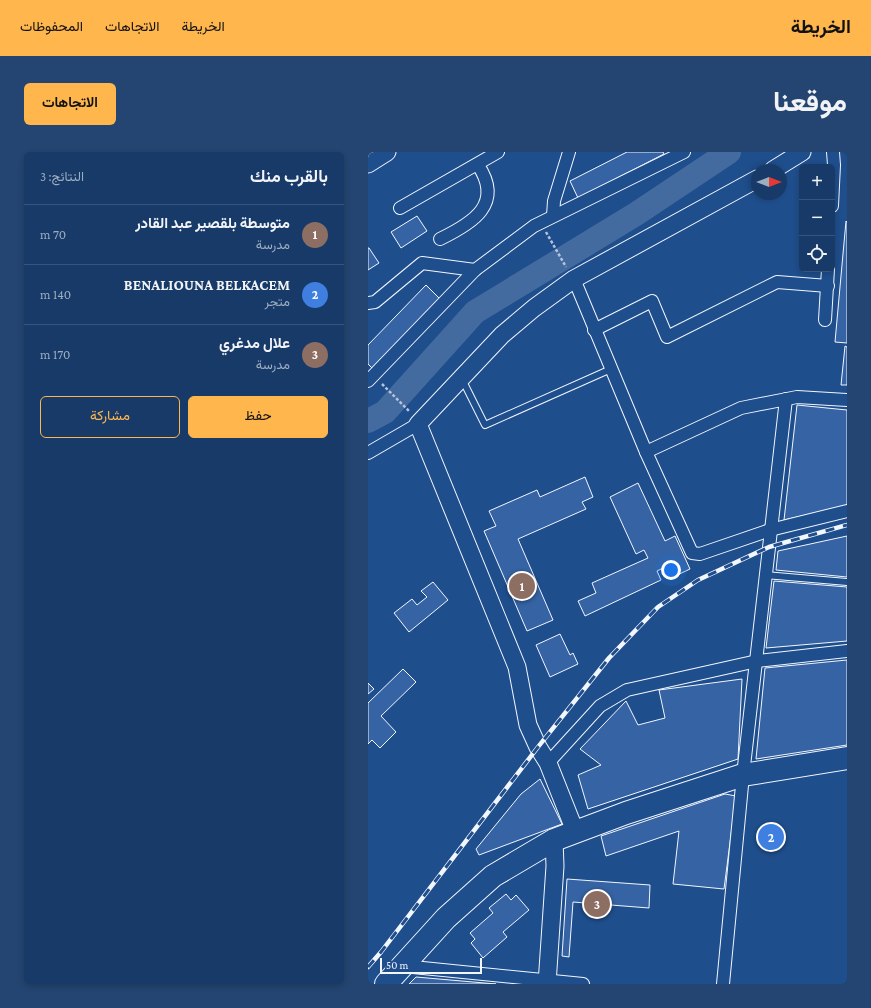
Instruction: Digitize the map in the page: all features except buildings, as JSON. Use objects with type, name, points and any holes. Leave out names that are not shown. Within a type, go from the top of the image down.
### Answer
[{"type":"highway","points":[[386,984],[446,918],[493,876],[554,840],[575,831],[743,775],[847,758]]},
{"type":"street","points":[[368,164],[387,152]]},
{"type":"street","points":[[400,208],[478,165],[498,152]]},
{"type":"street","points":[[553,216],[554,201],[570,152]]},
{"type":"street","points":[[373,380],[475,270],[534,226],[684,152]]},
{"type":"street","points":[[783,164],[802,152]]},
{"type":"street","points":[[832,200],[833,152]]},
{"type":"street","points":[[440,238],[469,224],[484,209],[489,195],[488,184],[485,175],[478,165]]},
{"type":"street","points":[[368,453],[414,418],[461,377],[502,336],[571,275],[751,182]]},
{"type":"street","points":[[368,303],[375,302],[422,263],[475,270]]},
{"type":"street","points":[[826,320],[828,272]]},
{"type":"street","points":[[571,275],[646,452],[692,553],[700,554],[770,530],[847,511]]},
{"type":"street","points":[[594,330],[652,301],[667,337],[776,282],[828,286]]},
{"type":"street","points":[[646,452],[741,408],[797,397],[847,400]]},
{"type":"street","points":[[723,984],[743,775],[786,400]]},
{"type":"street","points":[[414,418],[517,667],[528,725],[548,763],[575,831]]},
{"type":"street","points":[[548,763],[600,706],[627,690],[757,661],[847,650]]},
{"type":"street","points":[[547,982],[554,866],[554,840]]},
{"type":"street","points":[[403,966],[547,982],[583,984]]},
{"type":"lane","points":[[461,377],[485,425],[611,369]]},
{"type":"lane","points":[[765,575],[847,582]]},
{"type":"path","points":[[544,230],[571,275]]},
{"type":"path","points":[[373,380],[414,418]]},
{"type":"waterway","points":[[368,421],[385,412],[475,312],[636,214],[729,152]]},
{"type":"railway","points":[[368,967],[538,747],[609,658],[658,607],[698,580],[769,547],[847,525]]},
{"type":"place","name":"متوسطة بلقصير عبد القادر","points":[[522,586]]},
{"type":"place","name":"BENALIOUNA BELKACEM","points":[[771,837]]},
{"type":"place","name":"علال مدغري","points":[[597,904]]}]
